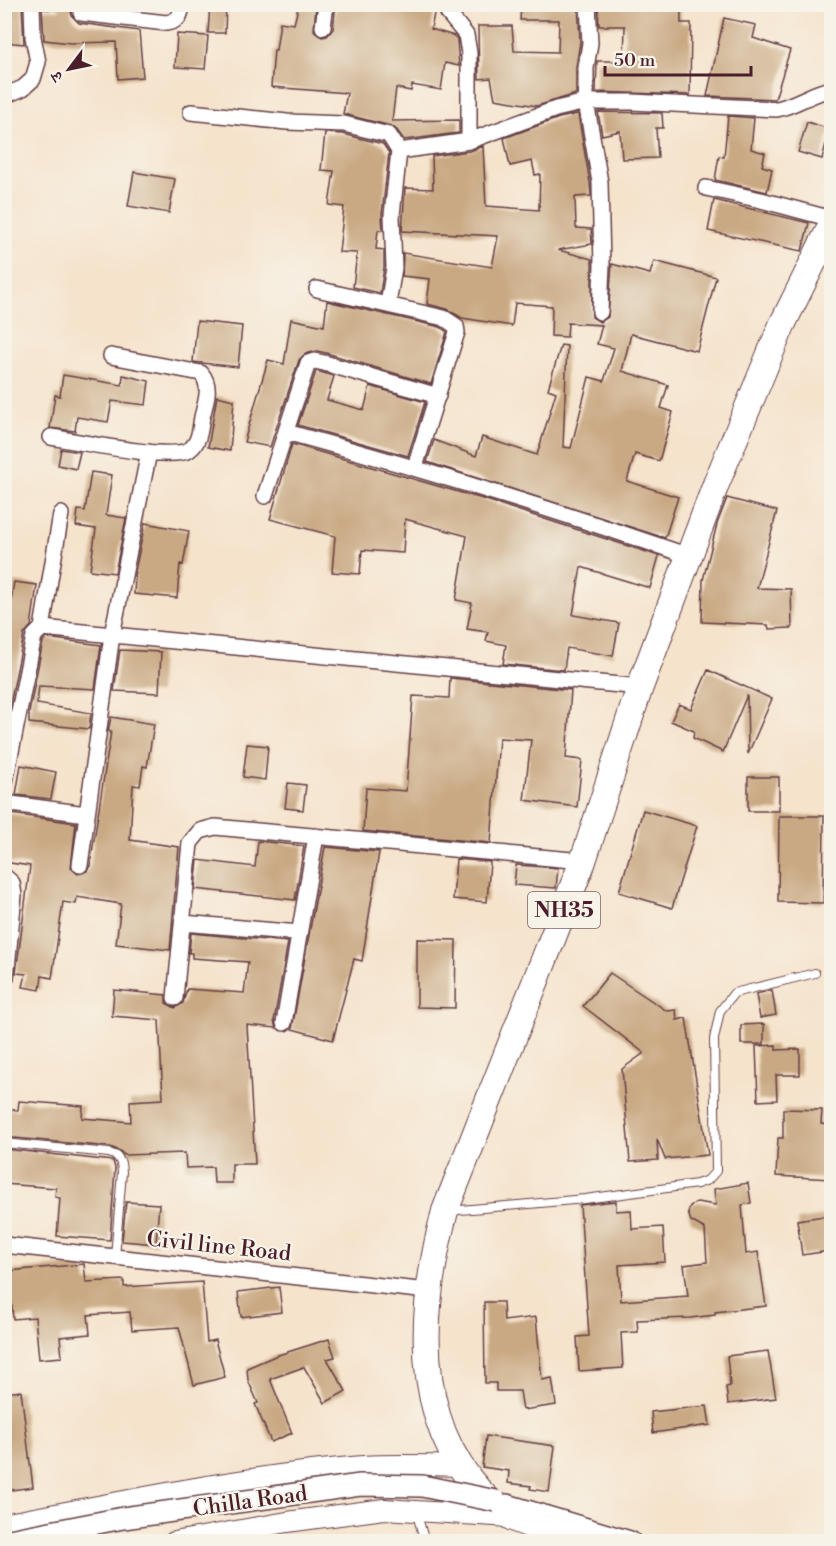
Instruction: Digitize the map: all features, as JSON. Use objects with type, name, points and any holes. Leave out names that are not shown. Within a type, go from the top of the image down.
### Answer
[{"type":"highway","name":"NH35","points":[[585,1542],[503,1509],[489,1501],[459,1466],[444,1434],[432,1394],[426,1351],[428,1291],[435,1250],[445,1211],[583,861],[640,687],[716,484],[782,325],[831,224]]},
{"type":"main road","name":"Chilla Road","points":[[4,1541],[123,1518],[360,1485],[422,1486],[630,1542]]},
{"type":"street","points":[[4,96],[23,88],[33,79],[38,62],[33,38],[33,4]]},
{"type":"street","points":[[81,13],[166,23],[175,22],[180,16],[182,4]]},
{"type":"street","points":[[323,27],[327,4]]},
{"type":"street","points":[[588,4],[590,43],[586,68],[586,102],[600,182],[602,265],[600,312]]},
{"type":"street","points":[[448,13],[466,35],[469,53],[469,141]]},
{"type":"street","points":[[399,150],[469,141],[556,109],[586,102],[777,109],[831,89]]},
{"type":"street","points":[[191,112],[287,122],[344,124],[390,135],[399,150],[392,215],[394,268],[388,304]]},
{"type":"street","points":[[706,188],[831,219]]},
{"type":"street","points":[[317,289],[444,318],[456,327],[457,332],[415,467]]},
{"type":"street","points":[[51,437],[149,452],[179,454],[189,451],[197,443],[208,389],[206,379],[201,373],[190,369],[111,356]]},
{"type":"street","points":[[265,496],[308,363],[315,361],[438,396]]},
{"type":"street","points":[[286,432],[415,467],[545,507],[689,556]]},
{"type":"street","points":[[80,865],[112,635],[149,452]]},
{"type":"street","points":[[4,787],[34,636],[42,628],[61,514]]},
{"type":"street","points":[[42,628],[640,687]]},
{"type":"street","points":[[4,803],[86,814]]},
{"type":"street","points":[[175,998],[190,843],[200,831],[215,827],[583,861]]},
{"type":"street","points":[[284,1023],[316,836]]},
{"type":"street","points":[[4,876],[12,884],[14,895],[6,978]]},
{"type":"street","points":[[183,923],[300,933]]},
{"type":"street","name":"Civil line Road","points":[[4,1245],[428,1291]]},
{"type":"street","points":[[4,1524],[225,1484],[311,1472],[364,1466],[459,1466]]},
{"type":"street","points":[[174,1542],[258,1531],[384,1509],[503,1509]]},
{"type":"lane","points":[[445,1211],[585,1199],[697,1184],[708,1180],[716,1171],[714,1040],[720,1011],[734,993],[814,973]]},
{"type":"lane","points":[[4,1143],[109,1153],[117,1156],[122,1172],[115,1257]]},
{"type":"lane","points":[[416,1510],[425,1542]]},
{"type":"building","points":[[60,4],[76,4],[71,11],[72,16],[79,23],[139,31],[143,77],[118,79],[116,42],[71,43],[44,40],[42,9],[59,10]]},
{"type":"building","points":[[92,4],[140,4],[139,10]]},
{"type":"building","points":[[210,4],[226,4],[225,33],[208,33]]},
{"type":"building","points":[[299,4],[316,4],[314,30],[322,37],[327,36],[333,29],[336,4],[412,4],[435,9],[431,29],[457,39],[459,66],[445,63],[441,90],[412,85],[411,91],[396,88],[392,121],[459,120],[459,133],[404,140],[391,126],[343,114],[347,93],[271,87],[274,50],[276,50],[280,22],[294,24]]},
{"type":"building","points":[[521,4],[578,4],[580,42],[576,67],[576,94],[537,106],[495,99],[491,78],[479,79],[478,26],[512,26],[514,51],[558,52],[559,20],[520,20]]},
{"type":"building","points":[[598,4],[681,4],[681,23],[691,23],[690,95],[596,92],[597,61],[624,61],[625,26],[599,26]]},
{"type":"building","points":[[4,5],[22,5],[24,44],[4,42]]},
{"type":"building","points":[[724,18],[756,25],[753,38],[790,50],[775,99],[707,96]]},
{"type":"building","points":[[177,34],[208,36],[205,69],[175,67]]},
{"type":"building","points":[[598,112],[662,113],[663,128],[656,128],[658,158],[622,159],[620,131],[602,135]]},
{"type":"building","points":[[578,114],[591,196],[575,197],[576,228],[591,229],[592,244],[558,250],[592,259],[592,317],[600,322],[608,317],[612,264],[650,274],[654,261],[716,277],[697,351],[631,334],[622,371],[668,385],[661,408],[673,412],[659,461],[635,454],[627,481],[678,497],[665,538],[427,462],[434,440],[476,456],[482,437],[537,455],[556,392],[548,389],[561,345],[567,346],[563,447],[571,448],[589,377],[604,381],[614,348],[597,344],[602,325],[568,323],[567,337],[551,336],[552,306],[515,303],[512,326],[462,318],[447,309],[427,304],[430,279],[402,276],[403,253],[492,267],[498,236],[402,231],[405,188],[433,189],[432,156],[470,151],[483,146],[486,206],[539,210],[540,174],[535,175],[532,161],[510,166],[504,138],[559,118]]},
{"type":"building","points":[[728,116],[754,118],[751,149],[765,153],[762,166],[772,169],[767,192],[715,180],[719,156],[724,157]]},
{"type":"building","points":[[807,122],[830,129],[822,159],[798,152]]},
{"type":"building","points":[[325,133],[343,134],[383,144],[389,153],[382,214],[383,230],[378,230],[376,249],[384,250],[380,293],[353,287],[357,253],[339,252],[344,207],[329,205],[334,171],[321,170]]},
{"type":"building","points":[[134,172],[175,179],[169,213],[128,206]]},
{"type":"building","points":[[714,200],[809,223],[802,251],[708,231]]},
{"type":"building","points":[[327,301],[440,327],[447,332],[431,384],[326,353],[317,351],[305,354],[299,360],[270,447],[244,442],[268,360],[284,364],[291,319],[324,326]]},
{"type":"building","points":[[197,321],[242,326],[238,367],[193,362]]},
{"type":"building","points":[[316,371],[334,376],[327,400],[364,410],[370,386],[425,402],[408,456],[298,425]]},
{"type":"building","points":[[63,375],[122,385],[123,375],[149,381],[146,405],[112,401],[108,422],[77,417],[75,431],[50,428],[55,395],[60,396]]},
{"type":"building","points":[[217,396],[234,400],[230,451],[208,447]]},
{"type":"building","points":[[292,444],[486,500],[659,556],[650,588],[581,567],[573,615],[619,623],[613,656],[567,648],[564,670],[503,664],[506,645],[486,641],[488,632],[467,629],[472,603],[456,600],[467,536],[405,519],[403,553],[362,550],[360,574],[332,572],[335,536],[270,519]]},
{"type":"building","points":[[61,449],[80,452],[76,469],[58,465]]},
{"type":"building","points":[[91,472],[112,475],[106,515],[126,518],[115,573],[90,570],[96,529],[76,526],[78,510],[85,511]]},
{"type":"building","points":[[727,498],[777,511],[757,588],[791,589],[792,628],[769,629],[768,625],[702,622],[703,580],[717,524]]},
{"type":"building","points":[[145,523],[189,531],[183,565],[180,564],[177,598],[134,594],[134,576]]},
{"type":"building","points":[[14,582],[37,585],[31,626],[24,634],[9,710],[4,710],[4,645]]},
{"type":"building","points":[[46,638],[101,645],[95,689],[39,686],[37,704],[91,713],[89,729],[29,723],[43,641]]},
{"type":"building","points":[[120,650],[161,652],[159,693],[114,691]]},
{"type":"building","points":[[708,670],[772,699],[748,754],[747,695],[723,752],[693,738],[694,731],[671,721],[679,704],[691,709]]},
{"type":"building","points":[[450,678],[571,690],[566,758],[582,760],[577,807],[524,800],[531,740],[499,738],[491,843],[363,831],[366,788],[406,791],[413,696],[449,698]]},
{"type":"building","points":[[111,717],[154,724],[147,767],[143,766],[140,786],[133,785],[130,840],[179,847],[170,950],[116,944],[121,904],[77,897],[76,904],[63,902],[52,978],[42,976],[40,990],[23,987],[26,974],[16,973],[30,866],[4,862],[4,813],[76,823],[71,868],[78,874],[87,871],[90,866],[111,731],[108,731]]},
{"type":"building","points":[[247,744],[268,746],[265,780],[243,777]]},
{"type":"building","points":[[21,765],[56,772],[51,799],[16,795]]},
{"type":"building","points":[[748,777],[779,777],[779,811],[748,811]]},
{"type":"building","points":[[288,783],[306,785],[303,810],[285,808]]},
{"type":"building","points":[[643,810],[697,826],[672,908],[619,892]]},
{"type":"building","points":[[779,816],[824,816],[823,903],[778,902]]},
{"type":"building","points":[[258,841],[304,846],[295,900],[195,889],[198,860],[255,867]]},
{"type":"building","points":[[325,847],[379,852],[362,961],[354,959],[333,1040],[292,1029]]},
{"type":"building","points":[[456,859],[490,862],[487,902],[453,899]]},
{"type":"building","points":[[516,865],[558,868],[556,888],[514,885]]},
{"type":"building","points":[[191,933],[288,942],[274,1021],[276,1028],[247,1025],[255,1164],[232,1164],[232,1183],[214,1183],[213,1167],[186,1168],[185,1153],[124,1155],[110,1147],[4,1137],[4,1109],[18,1110],[19,1101],[83,1106],[82,1118],[131,1122],[130,1101],[163,1099],[159,1020],[112,1016],[114,990],[166,995],[166,1003],[175,1008],[183,1003],[187,989],[244,993],[248,962],[192,958],[192,953],[189,953]]},
{"type":"building","points":[[417,939],[456,940],[455,1008],[417,1007]]},
{"type":"building","points":[[610,973],[667,1011],[676,1010],[677,1020],[686,1018],[708,1155],[665,1159],[657,1139],[658,1160],[630,1162],[622,1069],[644,1053],[583,1006]]},
{"type":"building","points":[[772,990],[776,1015],[760,1018],[756,994]]},
{"type":"building","points":[[764,1024],[764,1044],[741,1044],[741,1025]]},
{"type":"building","points":[[776,1045],[776,1050],[800,1049],[800,1075],[776,1075],[777,1100],[758,1101],[756,1046]]},
{"type":"building","points":[[783,1109],[822,1110],[821,1124],[831,1125],[831,1179],[776,1176],[778,1138],[783,1138]]},
{"type":"building","points":[[4,1149],[113,1161],[115,1168],[110,1240],[57,1236],[60,1198],[55,1197],[56,1188],[4,1184]]},
{"type":"building","points":[[748,1183],[751,1203],[742,1205],[746,1254],[758,1252],[766,1306],[715,1312],[715,1315],[690,1318],[637,1320],[638,1332],[621,1333],[623,1368],[579,1371],[577,1337],[589,1336],[580,1205],[616,1201],[616,1211],[631,1210],[632,1229],[663,1227],[665,1262],[619,1265],[621,1301],[688,1296],[684,1265],[707,1262],[705,1229],[691,1221],[688,1213],[690,1206],[697,1202],[716,1205],[714,1189]]},
{"type":"building","points":[[126,1202],[159,1204],[156,1244],[122,1241]]},
{"type":"building","points":[[824,1216],[829,1251],[802,1255],[797,1220]]},
{"type":"building","points":[[84,1264],[86,1282],[124,1280],[124,1287],[202,1282],[207,1342],[215,1340],[225,1377],[194,1385],[179,1327],[132,1330],[130,1312],[88,1315],[90,1334],[60,1337],[62,1357],[39,1359],[35,1317],[13,1319],[9,1271]]},
{"type":"building","points":[[279,1287],[282,1312],[241,1317],[238,1292]]},
{"type":"building","points":[[484,1302],[503,1302],[504,1321],[536,1317],[542,1380],[552,1378],[556,1405],[523,1410],[520,1391],[496,1391],[496,1383],[485,1383]]},
{"type":"building","points":[[329,1339],[335,1357],[327,1359],[346,1391],[325,1403],[304,1367],[270,1379],[292,1433],[271,1442],[255,1404],[258,1403],[248,1380],[247,1368],[275,1356]]},
{"type":"building","points":[[768,1351],[776,1398],[728,1404],[726,1387],[730,1386],[727,1356]]},
{"type":"building","points":[[21,1391],[33,1487],[4,1491],[4,1393]]},
{"type":"building","points":[[707,1406],[710,1425],[653,1433],[651,1412]]},
{"type":"building","points":[[486,1436],[555,1446],[549,1492],[530,1489],[531,1486],[508,1483],[509,1471],[482,1467]]}]
